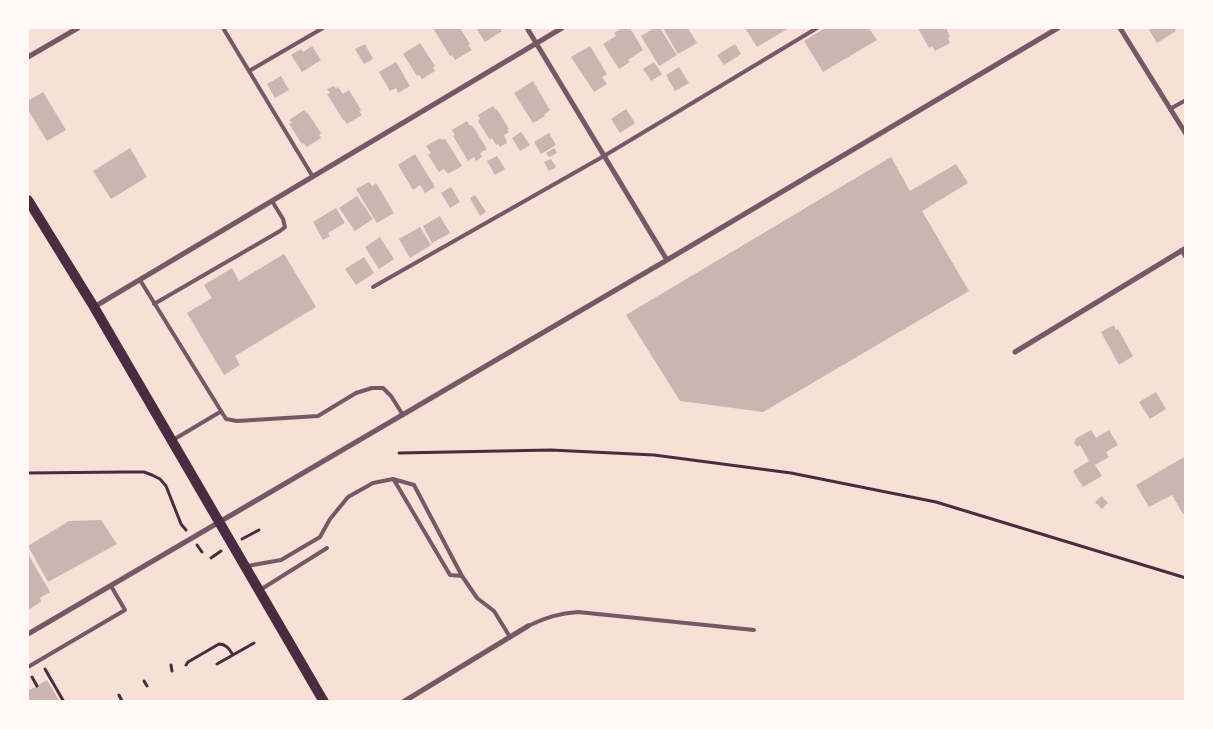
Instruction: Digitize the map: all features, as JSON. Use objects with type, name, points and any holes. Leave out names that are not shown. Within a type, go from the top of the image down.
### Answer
[{"type":"main road","points":[[28,200],[94,307],[324,702]]},
{"type":"street","points":[[28,57],[78,28]]},
{"type":"street","points":[[527,28],[667,260]]},
{"type":"street","points":[[94,307],[562,28]]},
{"type":"street","points":[[28,634],[667,260],[1058,28]]},
{"type":"street","points":[[1120,28],[1186,134]]},
{"type":"street","points":[[1015,352],[1183,249]]},
{"type":"street","points":[[403,702],[528,626]]},
{"type":"lane","points":[[223,28],[313,177]]},
{"type":"lane","points":[[249,71],[322,28]]},
{"type":"lane","points":[[373,287],[604,156],[817,28]]},
{"type":"lane","points":[[1170,109],[1186,100]]},
{"type":"lane","points":[[154,304],[280,231],[285,226],[272,201]]},
{"type":"lane","points":[[1183,249],[1186,258]]},
{"type":"lane","points":[[140,280],[226,419],[237,421],[318,416],[356,393],[372,388],[383,388],[391,396],[403,415]]},
{"type":"lane","points":[[172,441],[220,412]]},
{"type":"lane","points":[[393,479],[450,575],[462,576]]},
{"type":"lane","points":[[245,567],[281,560],[320,537],[330,520],[348,497],[373,483],[393,479],[414,485],[462,576],[476,598],[494,611],[510,638]]},
{"type":"lane","points":[[258,591],[327,548]]},
{"type":"lane","points":[[28,667],[125,610],[111,586]]},
{"type":"lane","points":[[528,626],[554,615],[578,612],[754,630]]},
{"type":"path","points":[[399,453],[551,450],[635,454],[790,473],[936,502],[1186,578]]},
{"type":"path","points":[[28,473],[144,472],[160,479],[166,486],[181,524]]},
{"type":"path","points":[[217,664],[254,642]]},
{"type":"path","points":[[186,665],[219,644],[226,646],[233,655]]},
{"type":"path","points":[[171,664],[172,671]]},
{"type":"path","points":[[45,669],[64,702]]},
{"type":"path","points":[[32,677],[37,686]]},
{"type":"path","points":[[144,681],[147,686]]},
{"type":"path","points":[[119,695],[122,701]]},
{"type":"building","points":[[433,28],[460,28],[472,50],[455,60],[452,55],[450,56]]},
{"type":"building","points":[[476,28],[500,28],[502,31],[485,42]]},
{"type":"building","points":[[622,28],[627,30],[630,28],[643,50],[619,69],[603,44],[616,36],[614,33]]},
{"type":"building","points":[[654,28],[660,28],[677,55],[659,66],[641,36]]},
{"type":"building","points":[[663,28],[688,28],[697,43],[678,54]]},
{"type":"building","points":[[745,28],[789,28],[757,47]]},
{"type":"building","points":[[825,28],[869,28],[877,40],[823,72],[804,41]]},
{"type":"building","points":[[918,28],[946,28],[950,37],[948,38],[950,43],[935,51],[932,46],[929,48]]},
{"type":"building","points":[[1148,28],[1174,28],[1176,31],[1157,43]]},
{"type":"building","points":[[420,43],[435,66],[433,67],[435,71],[422,79],[419,75],[417,76],[403,54]]},
{"type":"building","points":[[365,44],[373,59],[364,64],[355,49]]},
{"type":"building","points":[[735,44],[741,54],[724,65],[717,55]]},
{"type":"building","points":[[312,46],[321,60],[302,72],[291,55],[301,49],[303,52]]},
{"type":"building","points":[[590,46],[607,74],[602,77],[607,84],[594,92],[571,57]]},
{"type":"building","points":[[396,62],[410,86],[398,93],[396,88],[390,91],[379,72]]},
{"type":"building","points":[[654,62],[662,74],[651,81],[643,69]]},
{"type":"building","points":[[679,67],[689,83],[675,91],[666,75]]},
{"type":"building","points":[[281,76],[289,90],[275,98],[267,84]]},
{"type":"building","points":[[533,81],[550,110],[545,116],[533,123],[514,93]]},
{"type":"building","points":[[334,86],[336,89],[338,87],[343,94],[349,90],[362,115],[347,124],[343,120],[327,94],[330,93],[327,89]]},
{"type":"building","points":[[43,92],[66,130],[47,141],[28,110],[28,101]]},
{"type":"building","points":[[493,106],[497,109],[509,129],[507,130],[509,132],[504,135],[507,143],[500,147],[498,144],[496,145],[492,138],[490,140],[478,121],[480,119],[478,115]]},
{"type":"building","points":[[626,109],[635,123],[620,133],[611,119]]},
{"type":"building","points":[[304,110],[321,133],[319,135],[321,138],[307,147],[304,143],[302,144],[289,124],[292,123],[289,120]]},
{"type":"building","points":[[467,121],[470,126],[472,125],[487,149],[480,153],[482,157],[476,161],[474,157],[468,161],[453,136],[455,135],[452,130]]},
{"type":"building","points":[[521,132],[530,145],[520,151],[512,138]]},
{"type":"building","points":[[549,133],[556,145],[541,154],[534,142]]},
{"type":"building","points":[[440,138],[442,140],[445,139],[462,166],[448,174],[444,169],[439,172],[428,155],[431,153],[426,146]]},
{"type":"building","points":[[130,148],[147,177],[111,199],[93,171]]},
{"type":"building","points":[[554,148],[557,153],[549,157],[546,153]]},
{"type":"building","points":[[415,154],[435,187],[425,193],[420,185],[413,190],[398,165]]},
{"type":"building","points":[[497,156],[505,169],[495,175],[487,161]]},
{"type":"building","points":[[891,157],[910,191],[956,164],[968,183],[922,211],[969,291],[763,412],[680,401],[626,315]]},
{"type":"building","points":[[551,159],[556,167],[549,171],[544,162]]},
{"type":"building","points":[[369,182],[372,186],[376,183],[394,213],[377,223],[356,189]]},
{"type":"building","points":[[451,187],[460,202],[450,208],[441,193]]},
{"type":"building","points":[[475,195],[486,212],[480,216],[470,198]]},
{"type":"building","points":[[357,196],[373,219],[355,231],[339,208]]},
{"type":"building","points":[[336,208],[345,223],[328,233],[330,236],[323,240],[313,222]]},
{"type":"building","points":[[440,216],[450,233],[432,243],[423,226]]},
{"type":"building","points":[[420,227],[431,245],[410,258],[399,239]]},
{"type":"building","points":[[380,237],[394,259],[379,269],[365,247]]},
{"type":"building","points":[[284,254],[316,307],[235,356],[240,365],[224,375],[187,313],[212,298],[204,285],[232,268],[239,281]]},
{"type":"building","points":[[364,257],[374,273],[356,285],[345,269]]},
{"type":"building","points":[[1114,325],[1133,356],[1119,365],[1101,332]]},
{"type":"building","points":[[1156,392],[1166,409],[1150,419],[1139,402]]},
{"type":"building","points":[[1091,430],[1096,438],[1109,430],[1118,445],[1106,452],[1109,457],[1095,465],[1102,476],[1083,487],[1073,471],[1089,461],[1080,445],[1077,447],[1074,442],[1076,441],[1075,439]]},
{"type":"building","points":[[1186,456],[1186,513],[1183,514],[1172,495],[1149,507],[1136,485]]},
{"type":"building","points":[[1102,496],[1108,503],[1102,509],[1095,502]]},
{"type":"building","points":[[101,520],[117,544],[48,582],[28,546],[69,521]]},
{"type":"building","points":[[28,554],[50,592],[40,598],[41,602],[28,610]]},
{"type":"building","points":[[47,680],[60,702],[28,702],[28,691]]}]
